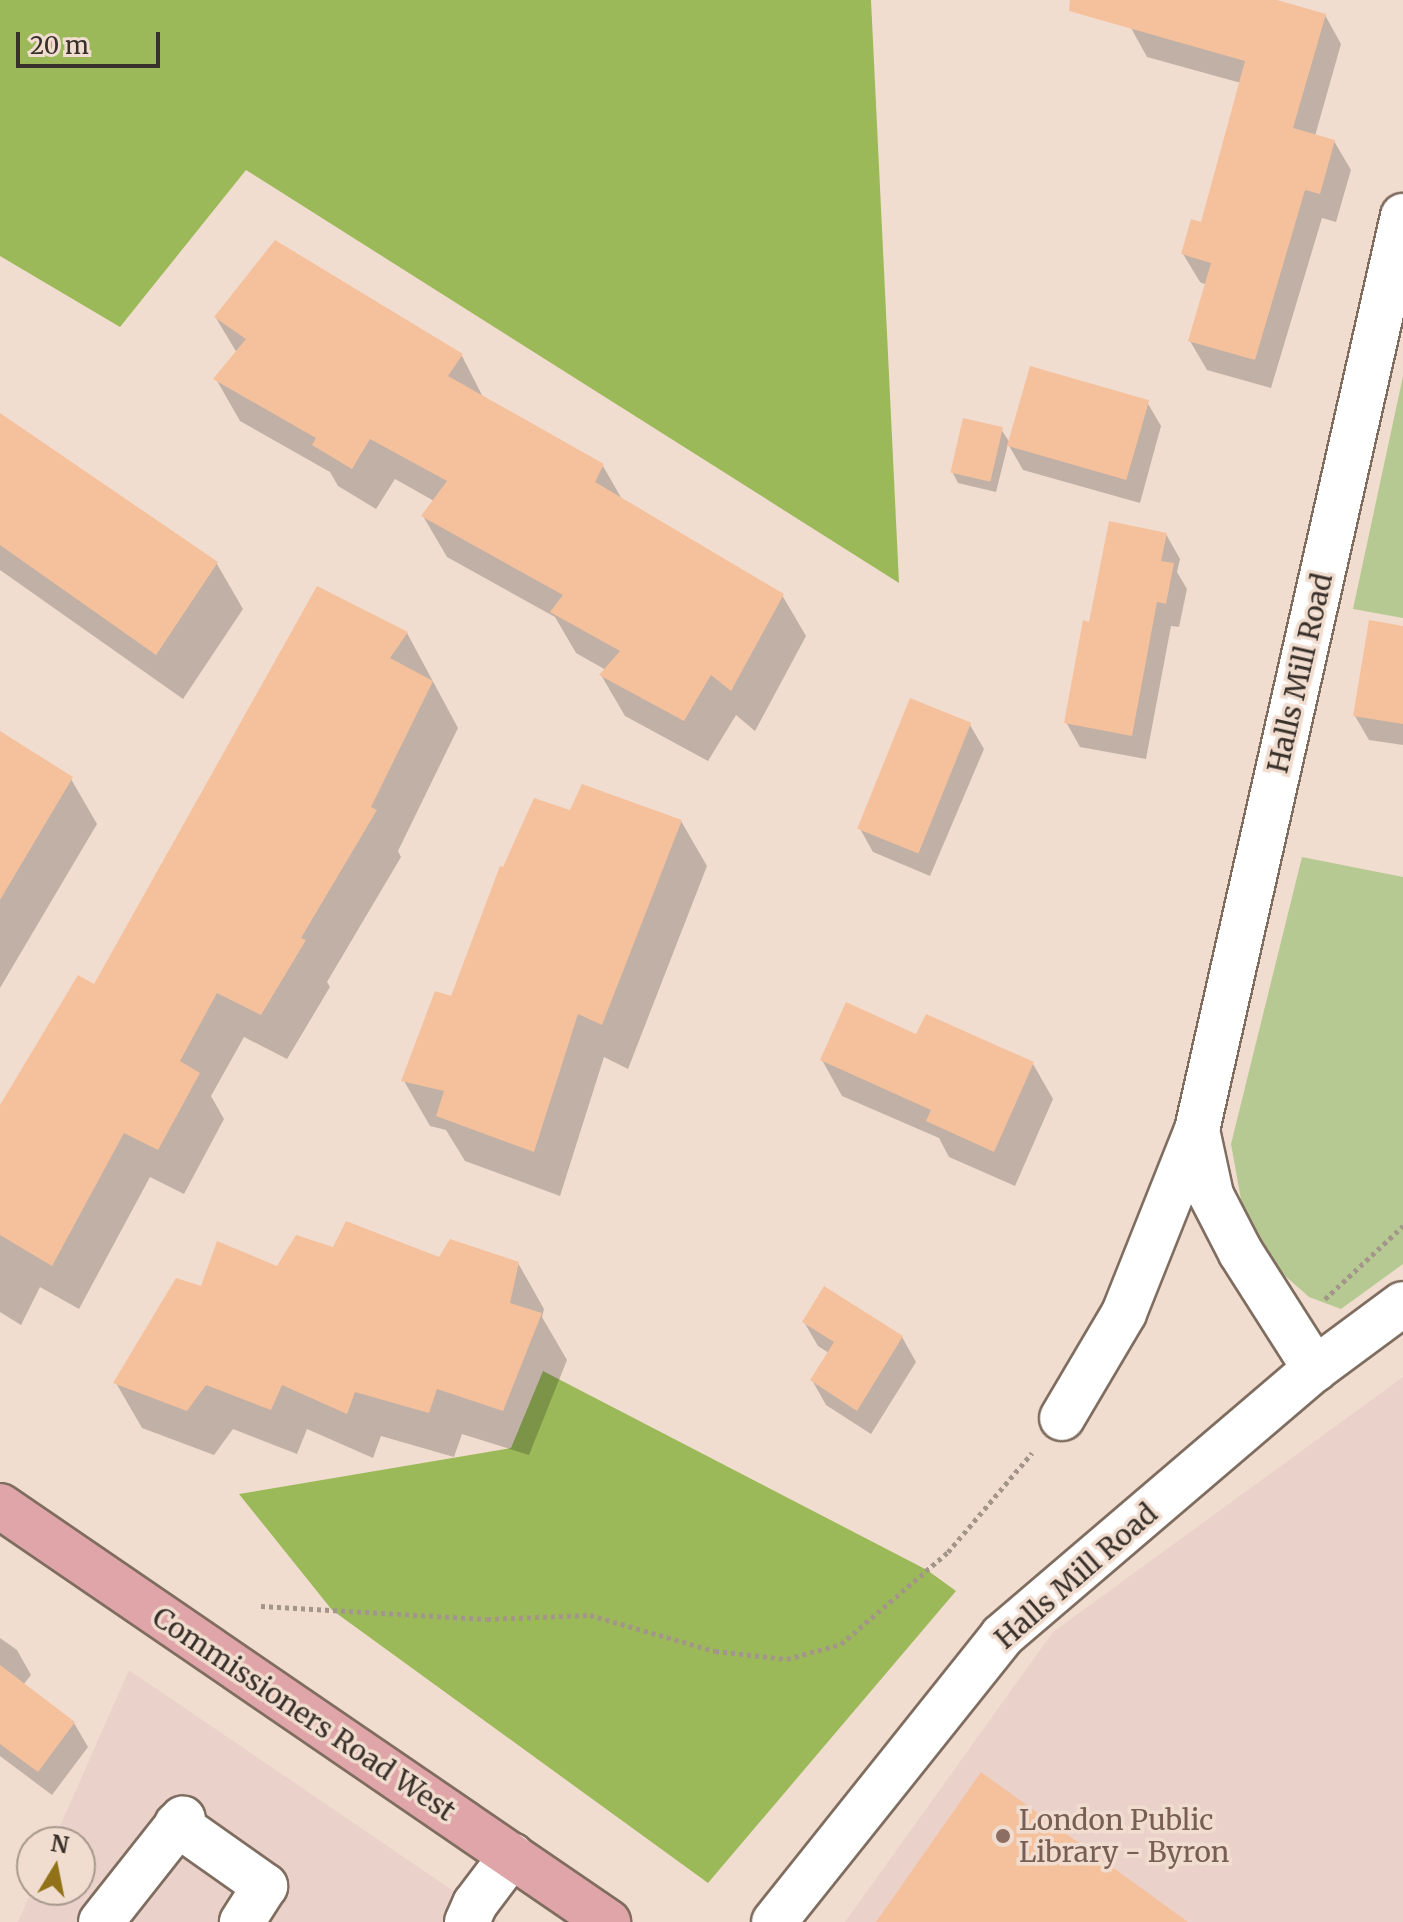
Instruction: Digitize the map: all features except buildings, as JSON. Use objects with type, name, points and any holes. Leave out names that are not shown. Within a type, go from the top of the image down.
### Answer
[{"type":"main road","name":"Commissioners Road West","points":[[0,1506],[608,1922]]},
{"type":"street","name":"Halls Mill Road","points":[[1062,1418],[1124,1313],[1197,1130],[1403,216]]},
{"type":"street","name":"Halls Mill Road","points":[[1197,1130],[1211,1195],[1241,1253],[1315,1369]]},
{"type":"street","name":"Halls Mill Road","points":[[774,1922],[1002,1636],[1315,1369],[1403,1304]]},
{"type":"street","points":[[101,1922],[180,1821],[265,1886],[242,1922]]},
{"type":"street","points":[[467,1922],[475,1904],[512,1855]]},
{"type":"path","points":[[1292,1332],[1403,1226]]},
{"type":"path","points":[[261,1606],[487,1619],[590,1615],[715,1651],[787,1659],[841,1644],[948,1552],[1062,1418]]},
{"type":"shaded area","points":[[1403,1377],[1403,1922],[845,1922],[1053,1632]]},
{"type":"shaded area","points":[[129,1670],[499,1922],[18,1922],[25,1906],[96,1906],[96,1826],[60,1826]]},
{"type":"green space","points":[[0,0],[871,0],[899,583],[246,170],[120,327],[0,256]]},
{"type":"green space","points":[[1403,376],[1403,618],[1353,609]]},
{"type":"green space","points":[[1302,857],[1403,877],[1403,1264],[1341,1309],[1309,1297],[1274,1266],[1242,1205],[1231,1144]]},
{"type":"green space","points":[[543,1371],[927,1570],[956,1591],[708,1883],[332,1610],[239,1494],[511,1448]]},
{"type":"place","name":"London Public Library - Byron","points":[[1003,1836]]}]
